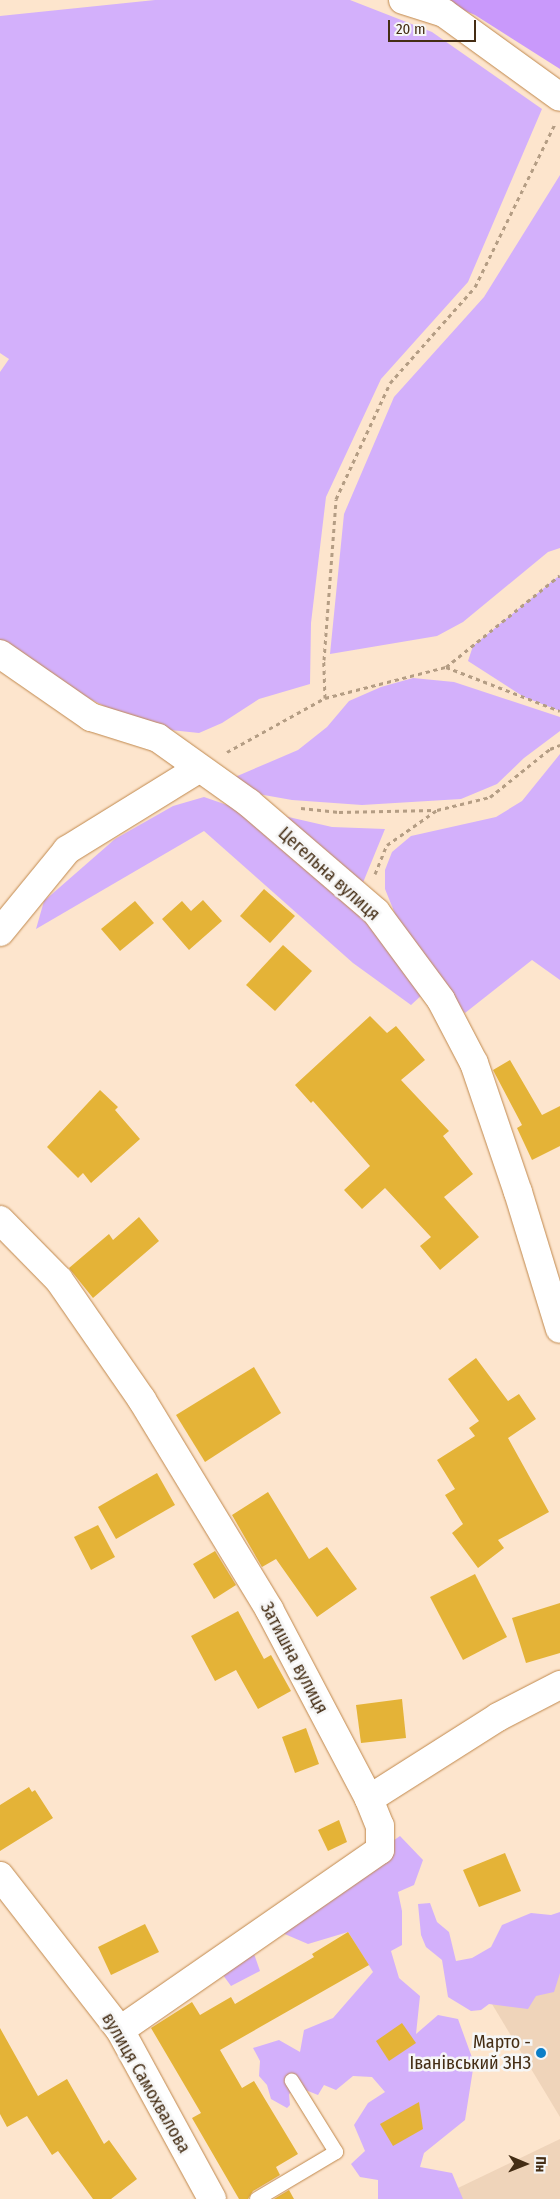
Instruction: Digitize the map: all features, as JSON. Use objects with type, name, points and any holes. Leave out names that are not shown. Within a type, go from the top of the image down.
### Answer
[{"type":"street","points":[[403,0],[444,13],[560,97]]},
{"type":"street","name":"Цегельна вулиця","points":[[0,654],[91,716],[158,738],[248,803],[376,912],[441,1000],[474,1063],[518,1192],[560,1329]]},
{"type":"street","points":[[0,932],[67,850],[198,768]]},
{"type":"street","name":"Затишна вулиця","points":[[0,1220],[59,1280],[142,1400],[269,1609],[369,1799],[380,1826],[380,1850],[120,2030]]},
{"type":"street","points":[[369,1799],[498,1717],[560,1685]]},
{"type":"street","name":"вулиця Самохвалова","points":[[0,1876],[120,2030],[212,2199]]},
{"type":"lane","points":[[257,2199],[336,2152],[292,2081]]},
{"type":"path","points":[[325,698],[324,660],[336,499],[390,383],[475,287],[560,114]]},
{"type":"path","points":[[198,768],[325,698],[446,667],[560,575]]},
{"type":"path","points":[[446,667],[560,711]]},
{"type":"path","points":[[294,808],[339,812],[437,810],[490,798],[550,749],[560,745]]},
{"type":"path","points":[[376,912],[374,878],[387,845],[437,810]]},
{"type":"shaded area","points":[[155,0],[350,0],[432,32],[542,109],[468,282],[381,379],[326,497],[311,623],[310,684],[259,699],[222,723],[199,733],[161,729],[120,714],[82,695],[0,641],[0,372],[9,359],[0,353],[0,16]]},
{"type":"shaded area","points":[[440,0],[560,0],[560,69],[475,15]]},
{"type":"shaded area","points":[[560,175],[560,548],[548,552],[463,622],[437,636],[330,654],[344,514],[394,397],[484,297]]},
{"type":"shaded area","points":[[560,575],[560,711],[524,697],[468,661],[473,646]]},
{"type":"shaded area","points":[[413,678],[454,682],[560,717],[560,731],[524,758],[497,784],[461,799],[362,805],[292,800],[253,793],[228,780],[298,750],[327,727],[349,701],[381,687]]},
{"type":"shaded area","points":[[560,754],[560,980],[532,960],[465,1013],[438,985],[400,926],[385,889],[385,870],[392,852],[411,836],[496,817],[522,801]]},
{"type":"shaded area","points":[[204,797],[230,806],[256,824],[376,920],[424,993],[411,1005],[353,963],[204,831],[36,929],[44,901],[115,839],[173,806]]},
{"type":"shaded area","points":[[271,813],[332,827],[385,829],[362,885]]},
{"type":"shaded area","points":[[400,1836],[423,1860],[414,1885],[398,1892],[402,1911],[402,1945],[391,1951],[399,1978],[420,1996],[416,2034],[438,2015],[458,2019],[474,2063],[465,2120],[424,2153],[420,2167],[452,2173],[463,2199],[378,2199],[378,2180],[360,2177],[351,2164],[365,2151],[354,2125],[368,2103],[385,2092],[372,2077],[353,2076],[336,2090],[324,2085],[318,2095],[298,2087],[289,2094],[290,2105],[287,2108],[271,2099],[267,2085],[259,2076],[260,2061],[253,2048],[279,2040],[300,2052],[304,2030],[333,2018],[373,1972],[348,1932],[308,1944],[273,1929],[251,1945],[260,1971],[231,1986],[215,1964]]},
{"type":"shaded area","points":[[430,1903],[437,1922],[449,1932],[456,1961],[472,1958],[491,1947],[502,1925],[531,1913],[551,1915],[560,1912],[560,1973],[554,1992],[536,1996],[528,2009],[489,2004],[481,2010],[471,2011],[448,1997],[442,1960],[426,1947],[421,1935],[418,1904]]},
{"type":"shaded area","name":"Марто - Іванівський ЗНЗ","points":[[560,1943],[560,2117],[483,1989]]},
{"type":"shaded area","points":[[560,2139],[560,2199],[435,2199]]},
{"type":"building","points":[[264,889],[295,916],[270,943],[240,916]]},
{"type":"building","points":[[203,900],[222,921],[189,950],[162,919],[182,901],[191,911]]},
{"type":"building","points":[[135,901],[154,923],[120,951],[101,929]]},
{"type":"building","points":[[283,945],[312,971],[275,1011],[246,985]]},
{"type":"building","points":[[370,1016],[387,1033],[396,1026],[425,1060],[401,1080],[449,1131],[443,1136],[473,1174],[444,1197],[479,1237],[440,1270],[420,1246],[431,1237],[385,1188],[362,1209],[344,1190],[370,1166],[313,1101],[311,1103],[295,1085]]},
{"type":"building","points":[[510,1060],[542,1115],[560,1106],[560,1146],[532,1160],[517,1128],[522,1125],[493,1070]]},
{"type":"building","points":[[100,1090],[118,1107],[115,1110],[140,1139],[91,1183],[83,1173],[78,1178],[47,1147]]},
{"type":"building","points":[[139,1217],[159,1241],[93,1298],[69,1268],[109,1234],[113,1240]]},
{"type":"building","points":[[476,1358],[508,1401],[519,1394],[536,1419],[508,1438],[549,1512],[498,1540],[504,1548],[478,1568],[452,1533],[463,1524],[445,1495],[455,1489],[437,1460],[475,1436],[469,1428],[479,1421],[448,1379]]},
{"type":"building","points":[[254,1367],[281,1413],[205,1462],[176,1415]]},
{"type":"building","points":[[157,1473],[175,1505],[116,1539],[98,1507]]},
{"type":"building","points":[[268,1492],[309,1559],[327,1547],[357,1589],[317,1617],[276,1559],[262,1567],[232,1515]]},
{"type":"building","points":[[98,1525],[115,1557],[91,1570],[74,1537]]},
{"type":"building","points":[[215,1551],[236,1585],[214,1599],[193,1564]]},
{"type":"building","points":[[475,1574],[507,1637],[463,1660],[430,1597]]},
{"type":"building","points":[[560,1603],[560,1653],[526,1663],[512,1618]]},
{"type":"building","points":[[238,1611],[264,1659],[271,1655],[291,1691],[258,1709],[236,1670],[215,1681],[191,1636]]},
{"type":"building","points":[[402,1699],[406,1738],[361,1743],[356,1705]]},
{"type":"building","points":[[306,1728],[319,1764],[295,1773],[282,1737]]},
{"type":"building","points":[[29,1787],[32,1792],[35,1790],[53,1818],[0,1851],[0,1805]]},
{"type":"building","points":[[339,1820],[347,1842],[328,1851],[318,1830]]},
{"type":"building","points":[[505,1853],[521,1891],[479,1907],[463,1870]]},
{"type":"building","points":[[145,1924],[159,1952],[111,1975],[98,1947]]},
{"type":"building","points":[[348,1932],[369,1965],[220,2050],[242,2088],[254,2081],[298,2154],[276,2167],[280,2175],[253,2191],[248,2199],[239,2199],[192,2118],[201,2113],[151,2028],[192,2002],[200,2015],[231,1997],[235,2004],[314,1957],[312,1954]]},
{"type":"building","points":[[402,2023],[416,2043],[389,2061],[376,2041]]},
{"type":"building","points":[[0,2028],[38,2096],[67,2079],[104,2144],[109,2140],[137,2179],[111,2199],[93,2199],[58,2151],[52,2155],[27,2116],[7,2127],[0,2114]]},
{"type":"building","points":[[419,2102],[423,2129],[393,2146],[380,2124]]},
{"type":"building","points":[[289,2190],[294,2199],[274,2199]]},
{"type":"place","name":"Марто - Іванівський ЗНЗ","points":[[541,2053]]}]
